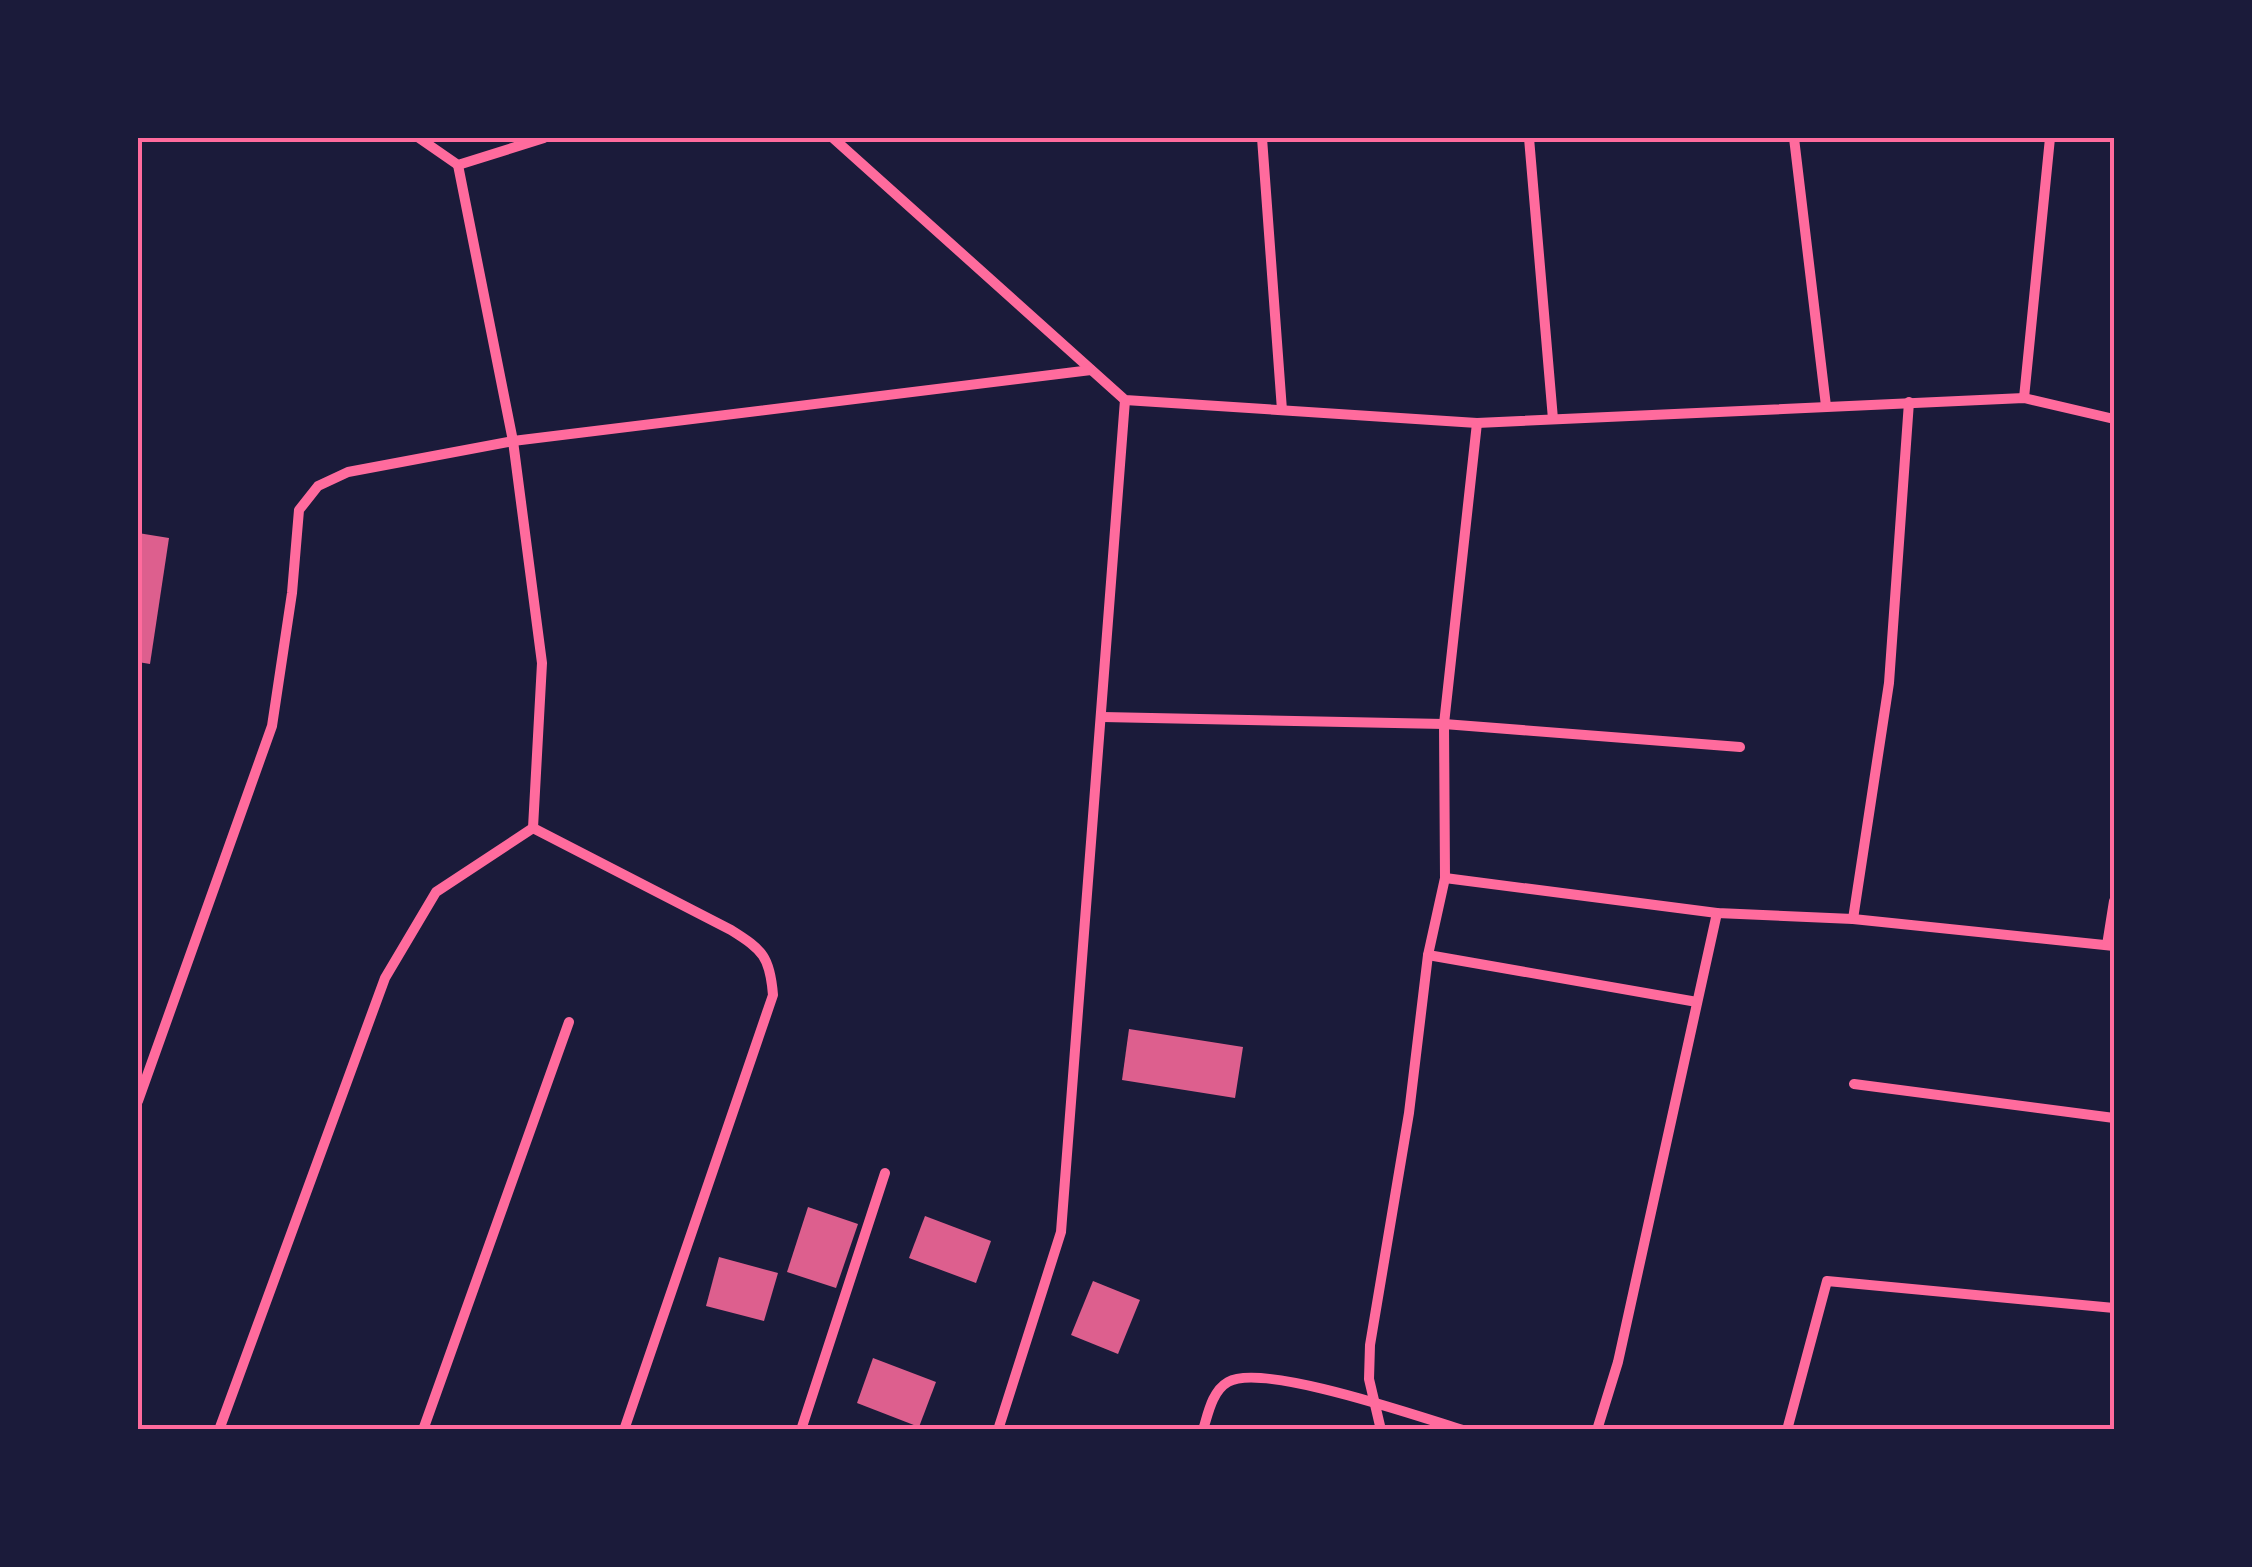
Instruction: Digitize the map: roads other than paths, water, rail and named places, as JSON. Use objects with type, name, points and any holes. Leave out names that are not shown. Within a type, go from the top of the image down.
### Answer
[{"type":"street","points":[[419,138],[458,165],[513,442],[542,663],[534,828]]},
{"type":"street","points":[[458,165],[544,138]]},
{"type":"street","points":[[833,138],[1125,400],[1477,423],[2024,398],[2114,419]]},
{"type":"street","points":[[1262,138],[1282,410]]},
{"type":"street","points":[[1529,138],[1553,419]]},
{"type":"street","points":[[1794,138],[1826,406]]},
{"type":"street","points":[[2024,398],[2050,138]]},
{"type":"street","points":[[138,1101],[272,726],[292,593],[299,510],[318,486],[348,472],[513,442],[1090,370]]},
{"type":"street","points":[[998,1430],[1060,1232],[1125,400]]},
{"type":"street","points":[[1853,918],[1889,683],[1909,402]]},
{"type":"street","points":[[1381,1430],[1368,1379],[1370,1345],[1409,1113],[1428,955],[1445,878],[1444,724],[1477,423]]},
{"type":"street","points":[[1103,718],[1444,724],[1740,747]]},
{"type":"street","points":[[220,1430],[386,978],[436,892],[534,828]]},
{"type":"street","points":[[534,828],[731,930],[758,947],[770,966],[773,995],[764,1024],[624,1430]]},
{"type":"street","points":[[1445,878],[1717,913],[1853,918],[2110,945],[2114,901]]},
{"type":"street","points":[[1597,1430],[1618,1362],[1717,913]]},
{"type":"street","points":[[1428,955],[1697,1002]]},
{"type":"street","points":[[423,1430],[569,1022]]},
{"type":"street","points":[[1854,1084],[2114,1118]]},
{"type":"street","points":[[801,1430],[885,1173]]},
{"type":"street","points":[[1786,1430],[1826,1281],[2114,1308]]},
{"type":"street","points":[[1203,1430],[1213,1399],[1226,1382],[1250,1375],[1284,1379],[1462,1430]]}]
